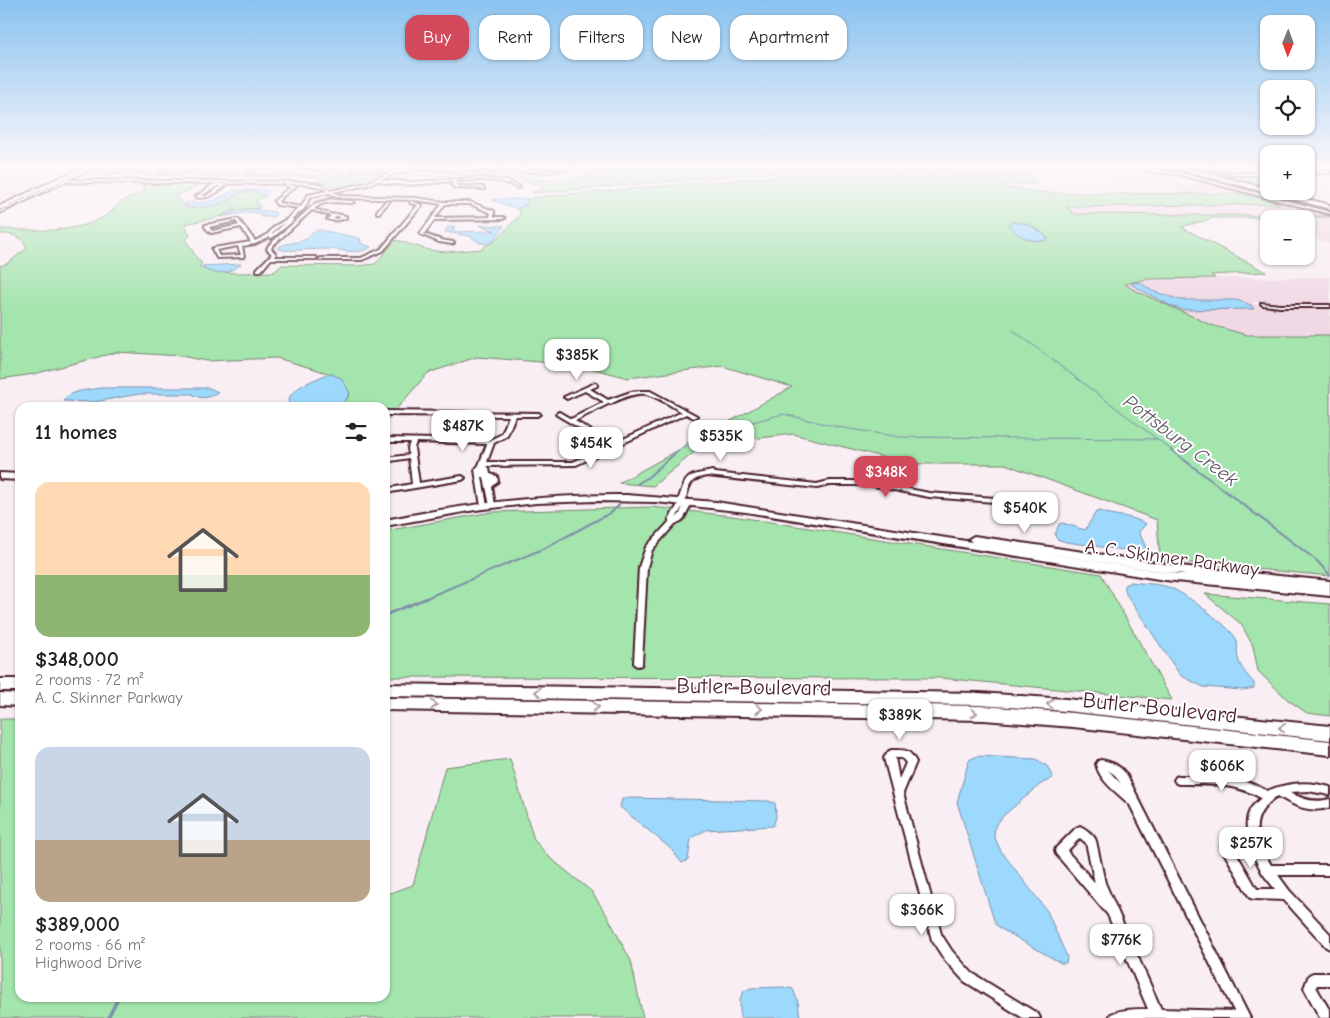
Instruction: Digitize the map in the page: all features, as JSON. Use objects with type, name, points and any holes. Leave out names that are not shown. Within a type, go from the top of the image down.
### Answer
[{"type":"highway","points":[[0,685],[15,685]]},
{"type":"highway","name":"Butler Boulevard","points":[[390,690],[969,698],[1066,705],[1330,733]]},
{"type":"highway","points":[[0,699],[15,700]]},
{"type":"highway","name":"Butler Boulevard","points":[[390,704],[984,713],[1072,720],[1330,748]]},
{"type":"main road","points":[[0,476],[15,477]]},
{"type":"main road","points":[[0,482],[15,484]]},
{"type":"main road","name":"A. C. Skinner Parkway","points":[[390,515],[488,502],[573,498],[681,499],[1165,576],[1302,586],[1330,585]]},
{"type":"main road","name":"A. C. Skinner Parkway","points":[[390,522],[488,502]]},
{"type":"main road","name":"A. C. Skinner Parkway","points":[[1302,586],[1330,592]]},
{"type":"street","points":[[254,243],[268,236],[295,215]]},
{"type":"street","points":[[240,245],[244,256],[216,256],[214,249],[264,241],[280,231],[297,215]]},
{"type":"street","points":[[259,270],[274,254],[269,249],[270,246],[306,215]]},
{"type":"street","points":[[271,258],[362,259],[384,248],[413,215]]},
{"type":"street","points":[[435,215],[422,235],[452,243]]},
{"type":"street","points":[[432,219],[503,218]]},
{"type":"street","points":[[242,226],[211,232],[206,226],[237,220],[242,226],[254,243]]},
{"type":"street","points":[[273,231],[280,231]]},
{"type":"street","points":[[227,247],[231,256]]},
{"type":"street","points":[[1262,304],[1330,306]]},
{"type":"street","points":[[567,397],[595,385]]},
{"type":"street","points":[[586,389],[609,403]]},
{"type":"street","points":[[571,421],[632,393],[647,392],[694,416]]},
{"type":"street","points":[[482,465],[574,464],[686,412]]},
{"type":"street","points":[[390,413],[537,414]]},
{"type":"street","points":[[390,440],[491,442],[504,435],[513,414]]},
{"type":"street","points":[[559,414],[588,431]]},
{"type":"street","points":[[413,441],[411,448],[416,486]]},
{"type":"street","points":[[488,502],[478,470],[482,465],[491,442]]},
{"type":"street","points":[[390,459],[412,456]]},
{"type":"street","points":[[482,465],[486,468],[490,486],[488,502]]},
{"type":"street","points":[[479,476],[488,474]]},
{"type":"street","points":[[638,663],[643,567],[649,549],[673,522],[672,519],[688,481],[695,476],[719,474],[817,486],[829,483],[869,484],[929,495],[995,500],[1011,503],[1044,515]]},
{"type":"street","points":[[390,490],[462,478]]},
{"type":"street","points":[[1179,780],[1234,781],[1257,789],[1268,797]]},
{"type":"street","points":[[1330,791],[1300,787],[1279,791],[1268,797],[1256,810],[1252,827],[1256,846],[1267,870],[1285,894],[1330,943]]},
{"type":"street","points":[[1279,791],[1306,805],[1324,806],[1330,803]]},
{"type":"street","points":[[898,794],[936,936],[948,955],[968,977],[1034,1018]]},
{"type":"street","points":[[1121,1018],[1157,1015],[1243,1017],[1134,802]]},
{"type":"street","points":[[1111,911],[1060,851],[1080,831],[1091,841],[1100,883],[1157,1015]]},
{"type":"street","points":[[1256,846],[1226,846],[1254,894],[1285,894]]},
{"type":"street","points":[[1267,870],[1330,870]]},
{"type":"street","points":[[1327,1018],[1310,988],[1310,984],[1313,979],[1330,979]]},
{"type":"shaded area","points":[[1085,215],[1260,215],[1095,215]]},
{"type":"shaded area","points":[[1315,215],[1330,215],[1315,216]]},
{"type":"shaded area","points":[[1315,217],[1330,217],[1330,244],[1315,238]]},
{"type":"shaded area","points":[[1330,277],[1330,305],[1277,305],[1260,301],[1252,303],[1266,308],[1330,309],[1330,335],[1316,336],[1247,335],[1211,325],[1132,289],[1125,284],[1147,279]]},
{"type":"green space","points":[[108,215],[224,215],[185,224],[190,236],[185,240],[202,263],[199,266],[200,268],[227,273],[274,272],[282,265],[358,266],[375,264],[396,240],[429,250],[445,252],[482,249],[505,231],[520,215],[1260,215],[1260,218],[1214,218],[1181,227],[1266,272],[1211,275],[1215,278],[1147,279],[1125,284],[1132,289],[1211,325],[1247,335],[1330,335],[1330,576],[1160,560],[1157,520],[1005,464],[910,464],[793,434],[703,445],[653,486],[619,483],[792,387],[722,366],[628,378],[579,365],[477,357],[428,373],[390,416],[390,402],[344,402],[350,395],[331,374],[277,358],[206,361],[181,356],[117,352],[34,374],[0,379],[0,266],[8,263],[27,248],[22,240],[16,236],[0,234],[0,229],[55,230],[82,226]],"holes":[[[1029,224],[1046,236],[1047,240],[1032,240],[1018,234],[1010,227]]]},
{"type":"green space","points":[[1315,216],[1330,216],[1315,217]]},
{"type":"green space","points":[[652,507],[732,516],[1101,574],[1172,700],[940,678],[390,677],[390,530],[492,512]]},
{"type":"green space","points":[[1205,594],[1330,604],[1330,716],[1307,713],[1288,700],[1258,671],[1253,646],[1241,624]]},
{"type":"green space","points":[[0,719],[15,719],[15,1002],[390,1002],[390,893],[413,885],[445,767],[510,759],[534,840],[549,857],[591,891],[608,917],[631,961],[643,1018],[0,1018]]},
{"type":"water","points":[[263,215],[276,215],[274,217],[261,217]]},
{"type":"water","points":[[1013,222],[1029,224],[1048,238],[1047,240],[1037,241],[1022,236],[1008,224]]},
{"type":"water","points":[[479,225],[504,226],[489,244],[480,243],[470,236],[445,232],[447,228],[455,226],[452,230],[457,232],[495,231]]},
{"type":"water","points":[[320,230],[359,238],[361,240],[360,243],[371,247],[355,252],[327,249],[283,250],[277,248],[304,240],[312,233]]},
{"type":"water","points":[[241,264],[232,270],[221,273],[210,272],[201,266]]},
{"type":"water","points":[[1140,282],[1152,291],[1181,300],[1237,300],[1251,305],[1254,309],[1183,310],[1169,305],[1132,285],[1132,283]]},
{"type":"water","points":[[331,374],[341,378],[350,393],[344,402],[289,402],[291,395],[301,386]]},
{"type":"water","points":[[102,388],[209,388],[218,392],[205,398],[192,394],[139,394],[94,402],[63,401],[66,397],[75,393]]},
{"type":"water","points":[[1100,511],[1135,519],[1146,524],[1139,532],[1147,550],[1145,553],[1066,542],[1057,539],[1055,535],[1059,524],[1063,523],[1085,530],[1096,512]]},
{"type":"water","points":[[1131,582],[1173,589],[1217,619],[1236,639],[1237,656],[1240,665],[1254,683],[1254,688],[1243,690],[1203,687],[1180,675],[1126,594],[1124,585]]},
{"type":"water","points":[[977,756],[1036,759],[1047,766],[1053,778],[1041,784],[1004,815],[995,826],[994,836],[1001,851],[1047,911],[1067,957],[1066,963],[1061,963],[996,925],[957,802],[969,760]]},
{"type":"water","points":[[622,799],[768,801],[775,803],[776,817],[773,826],[706,830],[691,838],[688,860],[682,863],[670,848],[620,807]]},
{"type":"water","points":[[784,987],[793,989],[798,1002],[800,1018],[740,1018],[740,999],[744,991],[751,988]]},
{"type":"waterway","name":"Pottsburg Creek","points":[[1013,330],[1173,451]]},
{"type":"waterway","points":[[678,451],[693,438],[783,414],[838,427],[900,437],[1157,439]]},
{"type":"waterway","points":[[637,484],[647,478],[679,450]]},
{"type":"waterway","name":"Pottsburg Creek","points":[[1171,450],[1316,560],[1330,575]]},
{"type":"waterway","points":[[424,599],[545,548],[612,512],[619,505]]},
{"type":"waterway","points":[[390,613],[427,598]]},
{"type":"waterway","points":[[108,1018],[116,1002]]}]
